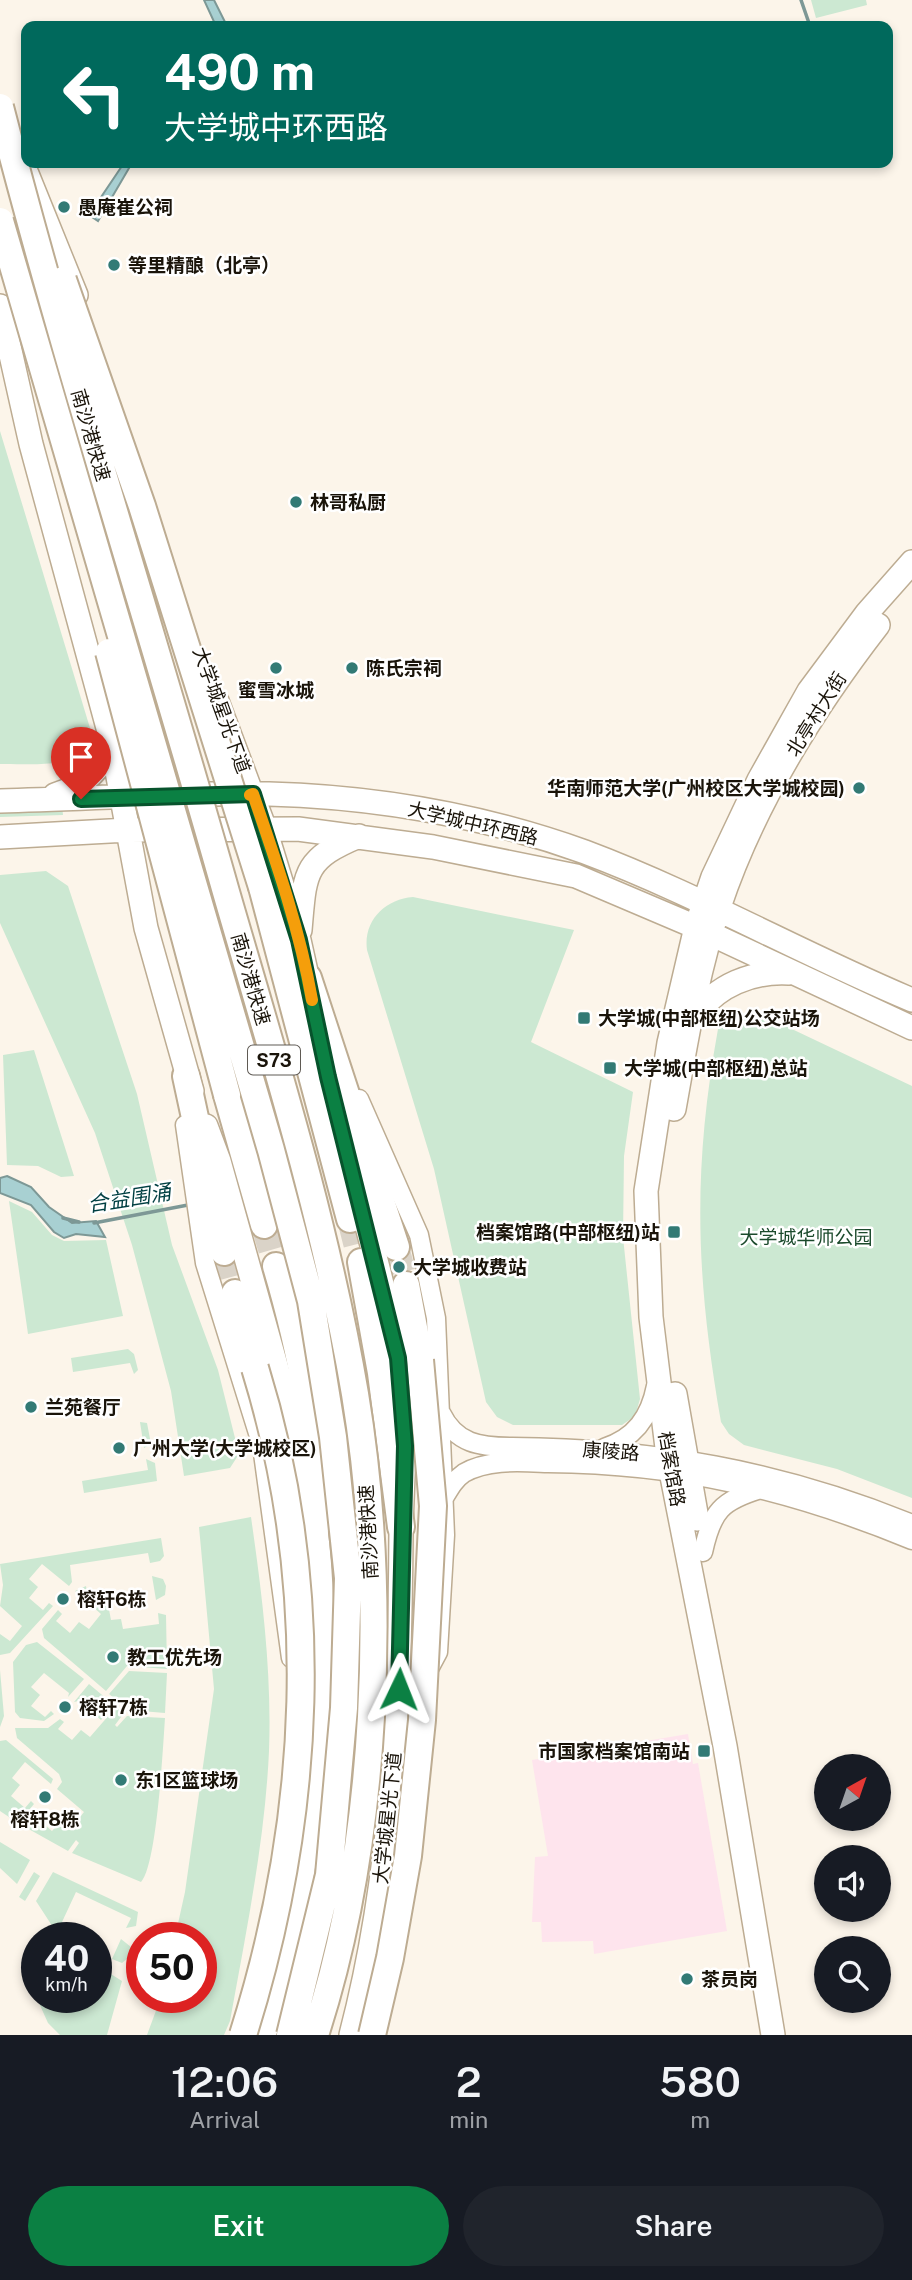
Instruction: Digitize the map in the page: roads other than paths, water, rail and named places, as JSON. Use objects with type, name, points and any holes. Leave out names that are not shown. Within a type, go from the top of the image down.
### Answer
[{"type":"highway","points":[[0,101],[21,162]]},
{"type":"highway","name":"南沙港快速","points":[[0,109],[40,262],[192,771],[303,1160],[355,1394],[367,1488],[371,1581],[371,1670],[363,1807],[348,1896],[315,2035]]},
{"type":"highway","points":[[23,168],[186,639],[262,887],[350,1219]]},
{"type":"highway","points":[[0,224],[78,535],[264,1225]]},
{"type":"highway","name":"南沙港快速","points":[[0,224],[271,1150],[310,1301],[330,1424],[348,1578],[344,1708],[329,1875],[290,2035]]},
{"type":"highway","points":[[308,978],[396,1247]]},
{"type":"highway","points":[[186,1076],[224,1252]]},
{"type":"highway","points":[[361,1262],[381,1373],[401,1527]]},
{"type":"highway","points":[[276,1266],[309,1403],[318,1488],[317,1524]]},
{"type":"highway","points":[[372,2035],[390,1958],[408,1856],[422,1720],[433,1506],[420,1360],[406,1286]]},
{"type":"highway","points":[[235,1293],[276,1435],[302,1619],[303,1698],[286,1860],[243,2035]]},
{"type":"main road","points":[[0,109],[21,161]]},
{"type":"main road","name":"大学城星光下道","points":[[0,157],[59,285],[91,334],[142,469],[230,740],[265,829],[299,940],[328,1077],[398,1358],[405,1446],[397,1728],[375,1924],[351,2035]]},
{"type":"main road","points":[[24,168],[91,334]]},
{"type":"main road","points":[[0,306],[31,444],[111,739],[146,928],[186,1076],[219,1161],[317,1524],[322,1631],[319,1708],[303,1872],[295,1922],[264,2035]]},
{"type":"main road","name":"北亭村大街","points":[[704,931],[748,801],[796,713],[862,620],[912,562]]},
{"type":"main road","name":"北亭村大街","points":[[711,906],[800,737],[846,666],[912,585]]},
{"type":"main road","points":[[40,800],[84,782],[103,762],[111,739]]},
{"type":"main road","name":"大学城中环西路","points":[[0,801],[253,794],[372,802],[472,820],[586,853],[711,906],[912,1000]]},
{"type":"main road","name":"大学城中环西路","points":[[0,837],[128,830],[265,829],[359,836],[433,847],[576,876],[704,931],[912,1028]]},
{"type":"main road","points":[[299,940],[302,900],[310,868],[324,852],[359,836]]},
{"type":"main road","name":"档案馆路","points":[[704,931],[690,1026],[660,1187],[667,1331],[679,1464],[774,2035]]},
{"type":"main road","name":"档案馆路","points":[[704,931],[669,1043],[646,1191],[651,1317],[657,1379],[703,1552],[789,2035]]},
{"type":"main road","points":[[690,1026],[711,997],[732,984],[770,973],[791,973]]},
{"type":"main road","points":[[295,1922],[310,2004],[305,2035]]},
{"type":"street","points":[[308,978],[418,1235],[433,1299],[444,1498],[438,1652],[410,1699],[397,1728]]},
{"type":"street","points":[[186,1076],[184,1115],[203,1254],[220,1319],[262,1446],[290,1657],[295,1671],[319,1708]]},
{"type":"street","points":[[600,1450],[626,1438],[643,1422],[650,1411],[657,1379]]},
{"type":"street","name":"康陵路","points":[[441,1413],[458,1437],[478,1446],[600,1450],[679,1464],[748,1471],[828,1494],[912,1524]]},
{"type":"street","name":"康陵路","points":[[444,1498],[453,1482],[464,1474],[488,1465],[679,1464],[833,1510],[912,1540]]},
{"type":"street","points":[[703,1552],[708,1527],[722,1507],[739,1496],[761,1489]]},
{"type":"water","points":[[204,0],[214,0],[224,21],[214,21]]},
{"type":"water","points":[[121,168],[129,168],[98,221],[89,215]]},
{"type":"water","points":[[7,1176],[31,1187],[49,1207],[72,1223],[96,1221],[105,1237],[76,1234],[64,1238],[54,1232],[31,1205],[0,1193],[0,1178]]},
{"type":"waterway","points":[[801,0],[808,21]]},
{"type":"waterway","name":"合益围涌","points":[[94,1223],[188,1205]]},
{"type":"waterway","name":"合益围涌","points":[[63,1218],[79,1222]]},
{"type":"tunnel","points":[[350,1219],[361,1262]]},
{"type":"tunnel","points":[[264,1225],[276,1266]]},
{"type":"tunnel","points":[[396,1247],[406,1285]]},
{"type":"tunnel","points":[[224,1252],[235,1293]]},
{"type":"place","name":"愚庵崔公祠","points":[[64,207]]},
{"type":"place","name":"等里精酿（北亭）","points":[[114,265]]},
{"type":"place","name":"林哥私厨","points":[[296,502]]},
{"type":"place","name":"蜜雪冰城","points":[[276,668]]},
{"type":"place","name":"陈氏宗祠","points":[[352,668]]},
{"type":"place","name":"华南师范大学(广州校区大学城校园)","points":[[859,788]]},
{"type":"place","name":"大学城(中部枢纽)公交站场","points":[[584,1018]]},
{"type":"place","name":"大学城(中部枢纽)总站","points":[[610,1068]]},
{"type":"place","name":"档案馆路(中部枢纽)站","points":[[674,1232]]},
{"type":"place","name":"大学城收费站","points":[[399,1267]]},
{"type":"place","name":"兰苑餐厅","points":[[31,1407]]},
{"type":"place","name":"广州大学(大学城校区)","points":[[119,1448]]},
{"type":"place","name":"榕轩6栋","points":[[63,1599]]},
{"type":"place","name":"教工优先场","points":[[113,1657]]},
{"type":"place","name":"榕轩7栋","points":[[65,1707]]},
{"type":"place","name":"市国家档案馆南站","points":[[704,1751]]},
{"type":"place","name":"东1区篮球场","points":[[121,1780]]},
{"type":"place","name":"榕轩8栋","points":[[45,1797]]},
{"type":"place","name":"茶员岗","points":[[687,1979]]},
{"type":"park label","name":"大学城华师公园","points":[[806,1237]]}]
